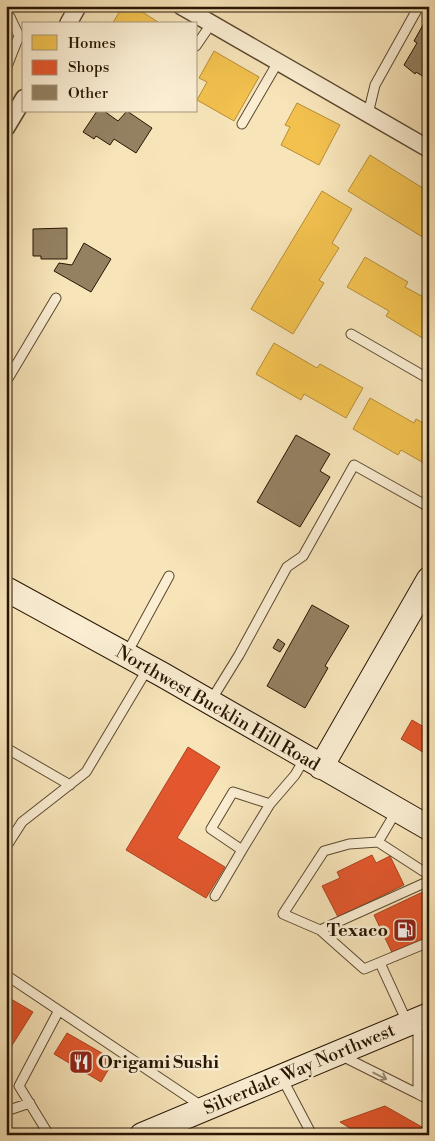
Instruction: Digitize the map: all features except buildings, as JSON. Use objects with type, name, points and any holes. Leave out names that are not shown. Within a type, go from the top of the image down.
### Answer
[{"type":"main road","points":[[313,762],[429,579]]},
{"type":"main road","name":"Northwest Bucklin Hill Road","points":[[7,593],[148,668],[429,828]]},
{"type":"main road","name":"Silverdale Way Northwest","points":[[142,1135],[418,1019]]},
{"type":"street","points":[[69,22],[78,6]]},
{"type":"street","points":[[181,6],[429,149]]},
{"type":"street","points":[[6,128],[22,101]]},
{"type":"lane","points":[[368,114],[375,85],[419,6]]},
{"type":"lane","points":[[6,15],[10,17],[19,36],[6,69]]},
{"type":"lane","points":[[198,43],[211,24]]},
{"type":"lane","points":[[242,124],[278,62]]},
{"type":"lane","points":[[6,382],[56,298]]},
{"type":"lane","points":[[351,334],[429,379]]},
{"type":"lane","points":[[209,703],[239,654],[286,567],[303,556],[354,465],[429,507]]},
{"type":"lane","points":[[126,656],[169,576]]},
{"type":"lane","points":[[6,847],[22,822],[86,772],[148,668]]},
{"type":"lane","points":[[6,748],[70,785]]},
{"type":"lane","points":[[215,896],[270,804],[295,775],[313,762]]},
{"type":"lane","points":[[242,850],[211,829],[233,792],[270,804]]},
{"type":"lane","points":[[378,842],[398,810]]},
{"type":"lane","points":[[429,875],[378,842],[348,844],[324,850],[283,914],[320,930],[364,969],[429,942]]},
{"type":"lane","points":[[320,930],[429,881]]},
{"type":"lane","points":[[380,963],[418,1019],[418,1094]]},
{"type":"lane","points":[[6,975],[58,1012],[205,1108]]},
{"type":"lane","points":[[48,1135],[19,1086],[58,1012]]},
{"type":"lane","points":[[337,1053],[429,1100]]},
{"type":"lane","points":[[281,1077],[309,1134]]},
{"type":"lane","points":[[6,1111],[30,1103]]},
{"type":"place","name":"Texaco","points":[[405,930]]},
{"type":"place","name":"Origami Sushi","points":[[81,1062]]}]
